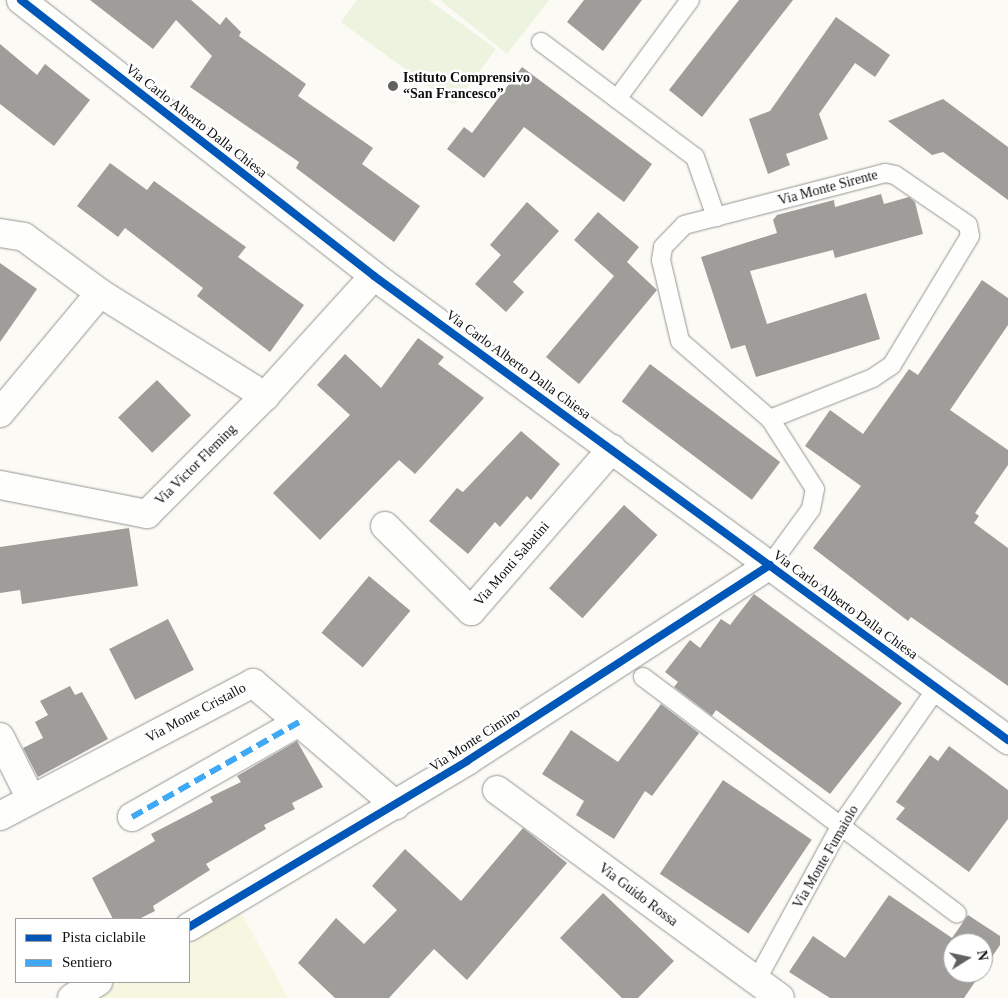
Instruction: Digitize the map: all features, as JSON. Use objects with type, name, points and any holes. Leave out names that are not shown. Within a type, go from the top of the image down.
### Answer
[{"type":"street","name":"Via Carlo Alberto Dalla Chiesa","points":[[21,0],[374,276],[612,448],[1008,740]]},
{"type":"street","points":[[0,233],[24,237],[100,293],[265,396]]},
{"type":"street","name":"Via Victor Fleming","points":[[0,485],[147,514],[265,396],[374,276]]},
{"type":"street","points":[[0,412],[100,293]]},
{"type":"street","name":"Via Monti Sabatini","points":[[385,526],[471,611],[612,448]]},
{"type":"street","name":"Via Monte Cimino","points":[[190,926],[396,805],[770,565]]},
{"type":"street","name":"Via Monte Cristallo","points":[[0,816],[253,684],[396,805]]},
{"type":"street","points":[[132,817],[299,722]]},
{"type":"street","points":[[0,737],[31,799]]},
{"type":"street","name":"Via Guido Rossa","points":[[497,790],[780,998]]},
{"type":"street","points":[[72,998],[96,983]]},
{"type":"lane","points":[[618,100],[690,0]]},
{"type":"lane","points":[[541,42],[695,157],[716,217]]},
{"type":"lane","name":"Via Monte Sirente","points":[[770,419],[873,378],[892,365],[971,231],[890,173],[684,225],[663,247],[661,260],[678,336],[770,419],[807,471],[816,500],[770,565]]},
{"type":"lane","points":[[643,677],[957,914]]},
{"type":"lane","name":"Via Monte Fumaiolo","points":[[756,981],[841,825],[937,688]]},
{"type":"green space","points":[[357,0],[429,0],[496,49],[454,105],[341,22]]},
{"type":"green space","points":[[440,0],[549,0],[507,54]]},
{"type":"green space","points":[[238,907],[288,998],[94,998],[118,983],[190,983],[190,937]]},
{"type":"building","points":[[90,0],[191,0],[220,25],[226,17],[241,32],[239,36],[306,84],[298,96],[373,148],[362,164],[420,206],[394,242],[296,168],[299,162],[190,87],[212,56],[176,20],[153,49]]},
{"type":"building","points":[[584,0],[642,0],[603,51],[567,22]]},
{"type":"building","points":[[739,0],[793,0],[702,117],[669,90]]},
{"type":"building","points":[[836,17],[890,55],[875,77],[855,63],[819,114],[828,139],[786,154],[790,165],[768,174],[749,119],[770,111]]},
{"type":"building","points":[[0,44],[37,75],[45,64],[90,100],[54,146],[0,104]]},
{"type":"building","points":[[522,67],[652,164],[624,202],[524,127],[484,178],[447,149],[464,127],[472,133]]},
{"type":"building","points":[[943,99],[1008,147],[1008,200],[943,152],[932,155],[888,121]]},
{"type":"building","points":[[110,163],[147,190],[154,181],[246,247],[238,257],[304,305],[270,352],[197,296],[203,288],[125,228],[118,237],[77,206]]},
{"type":"building","points":[[881,194],[884,204],[909,197],[915,202],[923,234],[835,258],[833,250],[750,271],[767,324],[866,293],[880,339],[756,377],[745,345],[731,349],[701,257],[777,233],[773,220],[777,215],[834,200],[835,207]]},
{"type":"building","points":[[527,202],[559,231],[513,282],[524,292],[506,312],[475,284],[501,255],[490,245]]},
{"type":"building","points":[[598,212],[639,247],[627,262],[657,290],[579,384],[546,357],[614,276],[574,240]]},
{"type":"building","points":[[0,263],[37,289],[0,342]]},
{"type":"building","points":[[982,280],[1008,298],[1008,325],[950,410],[1008,450],[1008,465],[975,513],[979,516],[974,523],[1008,548],[1008,686],[911,617],[908,621],[813,548],[861,486],[805,446],[830,410],[863,434],[909,369],[918,375]]},
{"type":"building","points":[[418,338],[444,357],[438,364],[484,398],[415,474],[399,460],[320,540],[273,493],[350,415],[317,385],[345,354],[381,388]]},
{"type":"building","points":[[650,364],[780,462],[752,500],[622,402]]},
{"type":"building","points":[[157,380],[191,415],[152,453],[118,418]]},
{"type":"building","points":[[521,431],[560,464],[531,500],[527,496],[500,527],[495,522],[468,554],[429,521],[457,488],[463,492]]},
{"type":"building","points":[[624,505],[657,535],[582,618],[549,588]]},
{"type":"building","points":[[129,528],[138,586],[22,604],[20,590],[0,593],[0,547]]},
{"type":"building","points":[[369,576],[410,611],[363,667],[321,633]]},
{"type":"building","points":[[754,594],[902,703],[830,794],[716,710],[712,716],[674,687],[678,682],[665,672],[690,640],[700,648],[721,619],[730,625]]},
{"type":"building","points":[[168,619],[194,670],[135,700],[109,649]]},
{"type":"building","points":[[70,686],[75,695],[82,692],[108,739],[38,777],[23,748],[43,738],[35,722],[48,715],[40,701]]},
{"type":"building","points":[[661,704],[699,733],[652,796],[645,791],[614,839],[576,815],[584,801],[542,774],[571,730],[618,762]]},
{"type":"building","points":[[297,741],[323,787],[292,803],[295,809],[264,825],[266,829],[206,864],[210,870],[153,906],[155,911],[141,918],[112,918],[92,878],[155,841],[151,834],[213,802],[210,797],[241,782],[237,776]]},
{"type":"building","points":[[949,746],[1008,790],[1008,819],[969,872],[896,819],[905,808],[896,802],[930,755],[938,761]]},
{"type":"building","points":[[723,780],[812,840],[749,934],[660,874]]},
{"type":"building","points":[[523,828],[567,863],[467,980],[434,949],[389,998],[335,998],[298,963],[336,918],[364,944],[397,910],[372,886],[405,849],[461,901]]},
{"type":"building","points":[[603,893],[674,961],[638,998],[622,998],[560,938]]},
{"type":"building","points":[[889,895],[945,933],[943,933],[943,983],[974,983],[964,998],[830,998],[789,972],[813,936],[845,958]]},
{"type":"building","points":[[968,915],[1000,936],[1000,945],[993,955],[993,933],[955,933]]},
{"type":"marked path","points":[[132,817],[299,722]]},
{"type":"cycle path","points":[[21,0],[374,276],[1008,740]]},
{"type":"cycle path","points":[[190,926],[467,761],[770,565]]},
{"type":"place","name":"Istituto Comprensivo “San Francesco”","points":[[393,86]]}]
